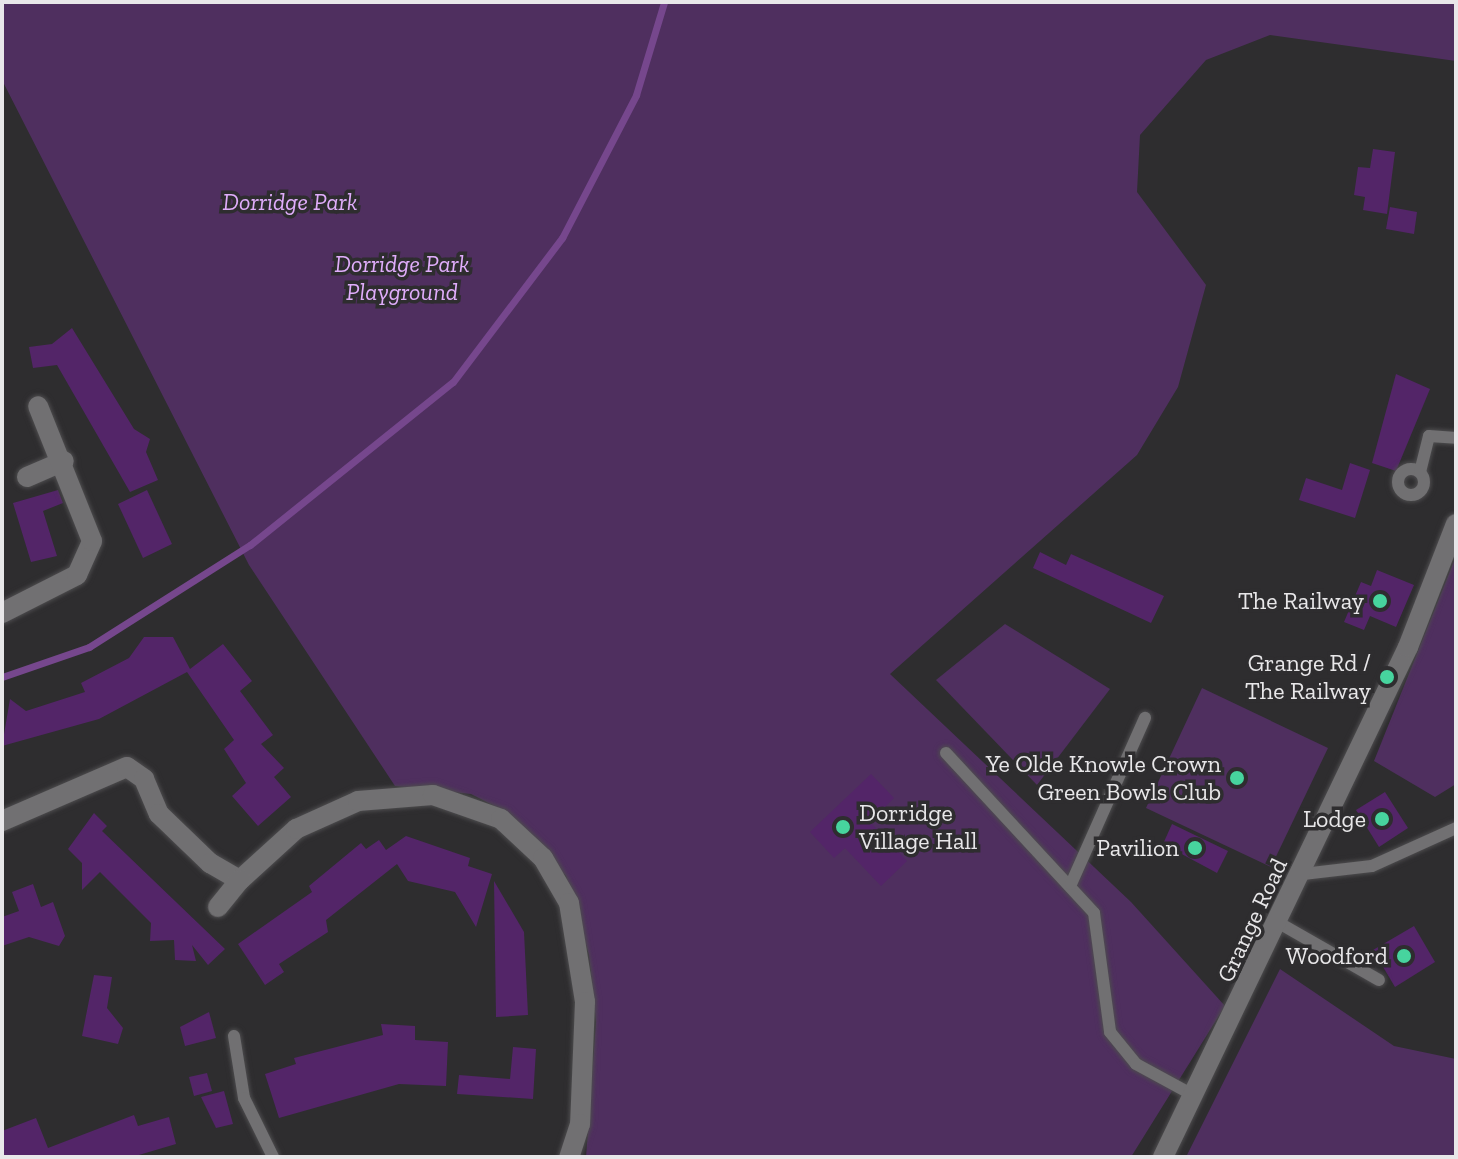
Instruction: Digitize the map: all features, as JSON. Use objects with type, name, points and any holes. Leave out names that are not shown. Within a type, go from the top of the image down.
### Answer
[{"type":"street","points":[[2,613],[56,591],[86,560],[89,527],[64,461],[38,406]]},
{"type":"street","points":[[27,477],[64,461]]},
{"type":"street","name":"Grange Road","points":[[1163,1157],[1303,874],[1456,524]]},
{"type":"street","points":[[2,821],[127,767],[144,779],[159,814],[210,863],[240,880]]},
{"type":"street","points":[[218,907],[240,880],[324,813],[392,794],[454,800],[522,835],[569,903],[577,945],[584,1063],[569,1157]]},
{"type":"lane","points":[[1420,472],[1429,436],[1456,438]]},
{"type":"lane","points":[[1071,884],[1145,718]]},
{"type":"lane","points":[[946,753],[1071,884],[1094,913],[1110,1032],[1136,1064],[1195,1096]]},
{"type":"lane","points":[[1303,874],[1372,866],[1454,834]]},
{"type":"lane","points":[[1279,923],[1379,980]]},
{"type":"lane","points":[[234,1036],[244,1098],[273,1157]]},
{"type":"green space","points":[[2,2],[1455,2],[1456,61],[1270,35],[1206,60],[1140,135],[1137,192],[1206,285],[1178,387],[1137,455],[890,674],[1131,902],[1225,1006],[1131,1157],[586,1157],[596,1022],[589,955],[566,876],[508,813],[471,794],[395,786],[249,565],[2,80]]},
{"type":"green space","points":[[1456,556],[1456,784],[1435,797],[1374,761]]},
{"type":"green space","name":"Ye Olde Knowle Crown Green Bowls Club","points":[[1005,624],[1110,689],[1037,785],[936,680]]},
{"type":"green space","name":"Ye Olde Knowle Crown Green Bowls Club","points":[[1202,688],[1328,748],[1271,867],[1146,808]]},
{"type":"green space","points":[[1280,969],[1394,1046],[1456,1059],[1456,1157],[1186,1157]]},
{"type":"building","points":[[1373,149],[1395,152],[1387,214],[1363,210],[1365,197],[1354,195],[1358,167],[1370,168]]},
{"type":"building","points":[[1390,207],[1417,212],[1414,234],[1386,229]]},
{"type":"building","points":[[72,328],[134,429],[150,439],[146,452],[158,480],[130,492],[57,365],[33,368],[29,347],[52,344]]},
{"type":"building","points":[[1396,374],[1430,389],[1396,471],[1372,463]]},
{"type":"building","points":[[1350,463],[1370,470],[1355,518],[1299,500],[1306,478],[1342,490]]},
{"type":"building","points":[[58,490],[63,503],[43,511],[57,556],[31,562],[13,503]]},
{"type":"building","points":[[147,490],[172,544],[143,558],[118,504]]},
{"type":"building","points":[[1040,552],[1066,565],[1071,554],[1164,596],[1151,623],[1033,568]]},
{"type":"building","name":"The Railway","points":[[1377,570],[1414,585],[1396,627],[1370,616],[1364,630],[1344,622],[1361,582],[1371,586]]},
{"type":"building","points":[[144,637],[173,637],[190,669],[223,644],[252,681],[240,691],[273,735],[261,744],[284,768],[274,777],[291,797],[258,826],[232,796],[246,783],[224,749],[234,740],[187,672],[99,719],[2,746],[10,699],[26,711],[85,692],[81,683],[129,658]]},
{"type":"building","name":"Dorridge Village Hall","points":[[871,774],[894,798],[870,822],[907,861],[881,886],[845,848],[834,858],[810,832]]},
{"type":"building","name":"Lodge","points":[[1385,792],[1408,828],[1379,847],[1356,810]]},
{"type":"building","points":[[94,813],[107,826],[102,831],[225,949],[208,965],[192,945],[196,961],[175,960],[174,940],[150,941],[151,923],[100,872],[82,890],[82,863],[68,849]]},
{"type":"building","name":"Pavilion","points":[[1172,824],[1228,851],[1217,873],[1163,844]]},
{"type":"building","points":[[406,836],[470,858],[468,866],[492,874],[476,927],[455,892],[408,881],[397,864],[326,920],[328,932],[279,964],[284,972],[265,985],[238,944],[312,892],[309,886],[361,843],[366,849],[379,840],[386,850]]},
{"type":"building","points":[[494,881],[524,932],[528,1015],[496,1017]]},
{"type":"building","points":[[33,884],[41,907],[53,902],[65,936],[59,946],[29,937],[2,946],[2,917],[19,911],[12,892]]},
{"type":"building","name":"Woodford","points":[[1414,926],[1435,962],[1395,987],[1373,950]]},
{"type":"building","points":[[94,975],[112,977],[107,1008],[123,1028],[118,1044],[82,1036]]},
{"type":"building","points":[[209,1012],[216,1038],[185,1046],[180,1027]]},
{"type":"building","points":[[381,1024],[415,1026],[415,1040],[448,1042],[446,1086],[399,1084],[279,1118],[265,1074],[296,1064],[294,1058],[383,1035]]},
{"type":"building","points":[[513,1047],[536,1049],[533,1099],[457,1094],[459,1075],[510,1079]]},
{"type":"building","points":[[207,1073],[212,1091],[194,1096],[189,1077]]},
{"type":"building","points":[[224,1091],[233,1124],[216,1128],[201,1097]]},
{"type":"building","points":[[134,1115],[138,1126],[169,1117],[176,1144],[132,1157],[2,1157],[2,1131],[36,1118],[48,1148]]},
{"type":"waterway","points":[[2,677],[89,647],[250,545],[453,382],[562,238],[636,95],[664,2]]},
{"type":"place","name":"The Railway","points":[[1380,601]]},
{"type":"place","name":"Grange Rd / The Railway","points":[[1387,677]]},
{"type":"place","name":"Ye Olde Knowle Crown Green Bowls Club","points":[[1237,778]]},
{"type":"place","name":"Lodge","points":[[1382,819]]},
{"type":"place","name":"Dorridge Village Hall","points":[[843,827]]},
{"type":"place","name":"Pavilion","points":[[1195,848]]},
{"type":"place","name":"Woodford","points":[[1404,956]]},
{"type":"park label","name":"Dorridge Park","points":[[290,202]]},
{"type":"park label","name":"Dorridge Park Playground","points":[[402,278]]}]
